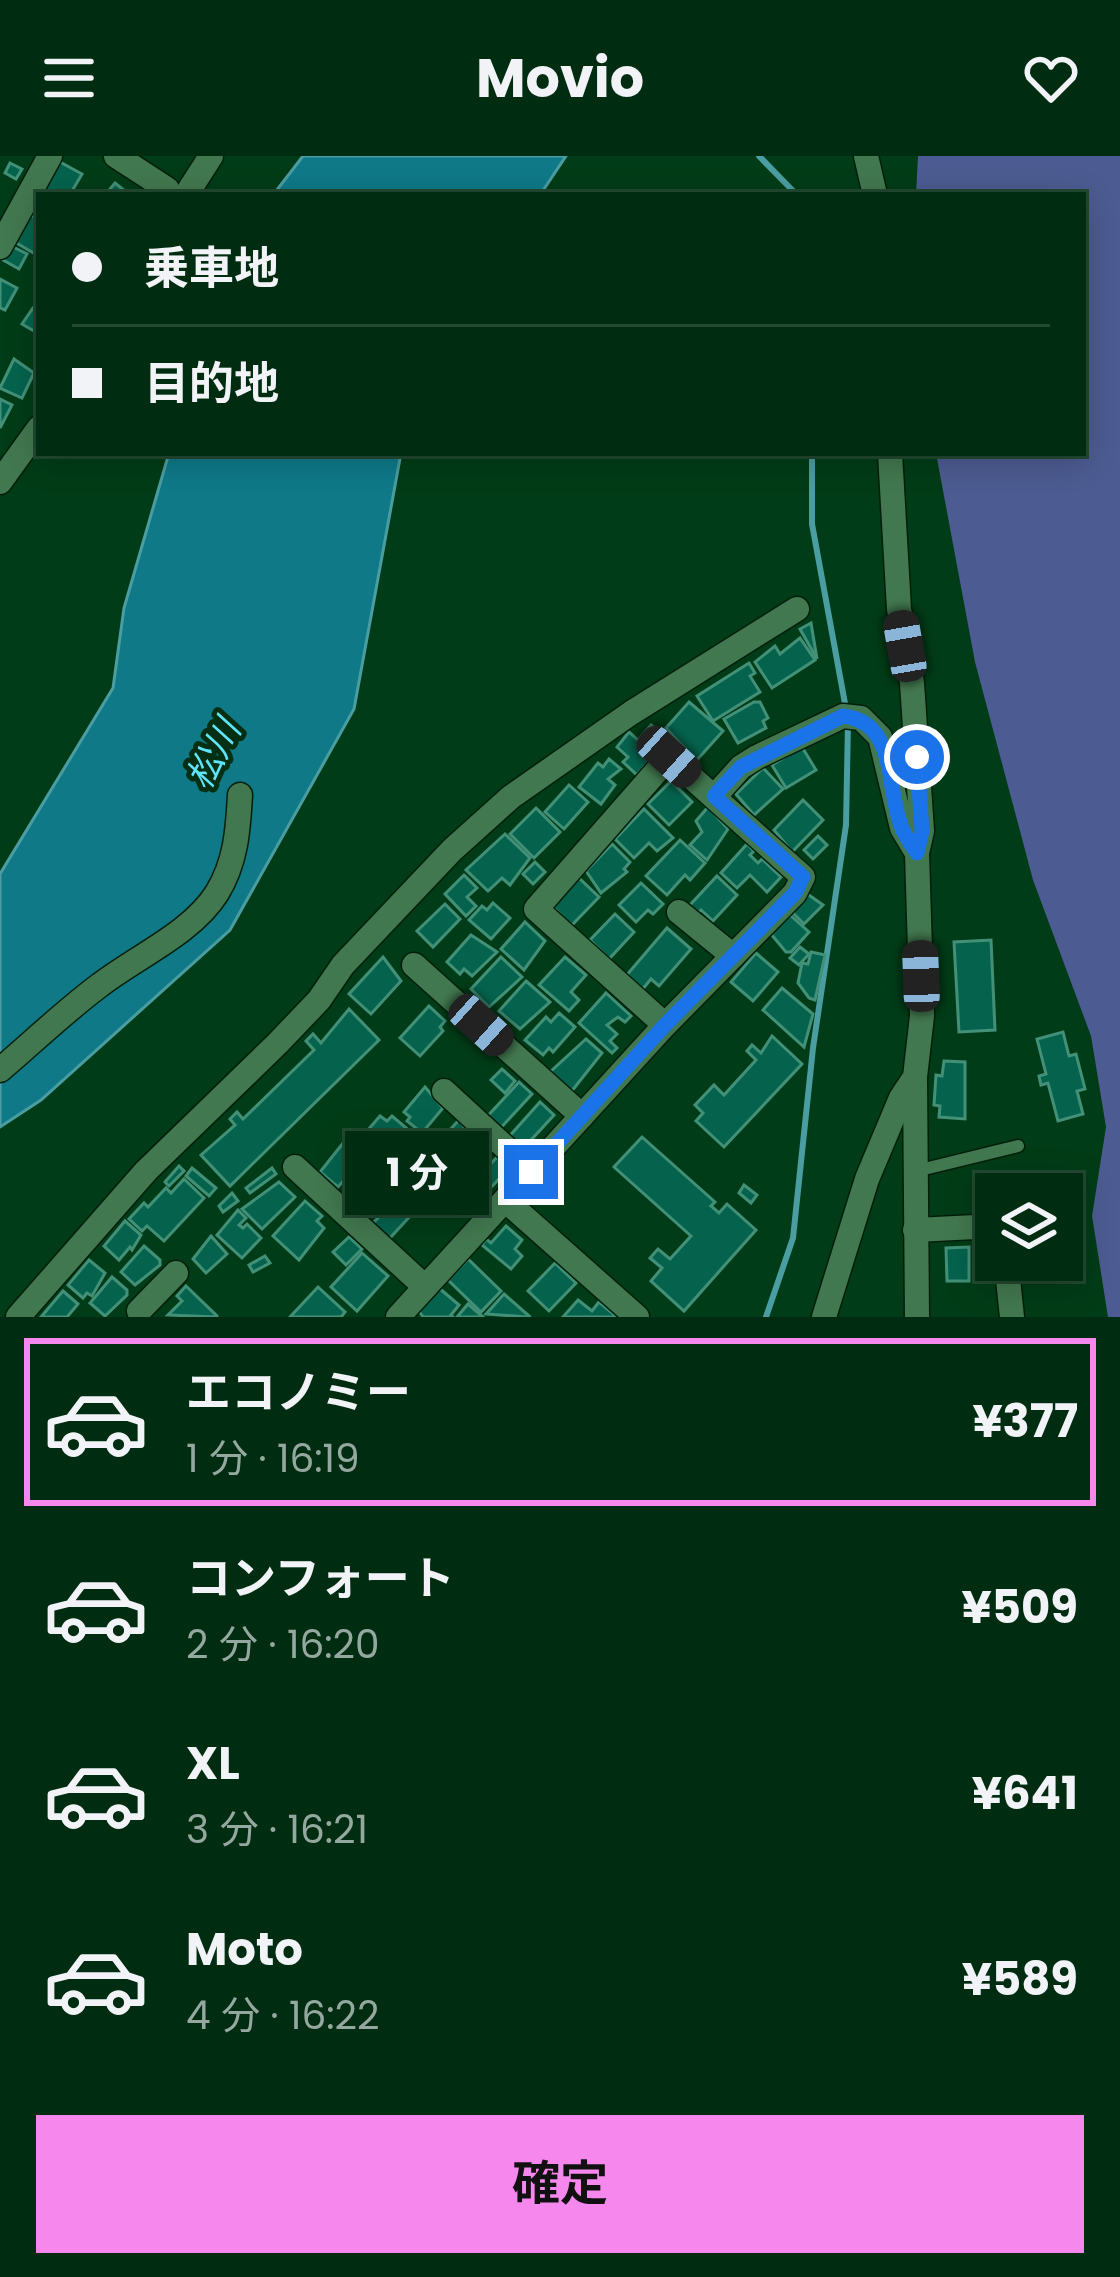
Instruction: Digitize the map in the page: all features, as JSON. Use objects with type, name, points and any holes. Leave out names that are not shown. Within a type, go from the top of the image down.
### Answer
[{"type":"street","points":[[0,248],[50,156]]},
{"type":"street","points":[[116,156],[176,192],[211,156]]},
{"type":"street","points":[[866,156],[874,192]]},
{"type":"street","points":[[0,482],[36,432]]},
{"type":"street","points":[[890,456],[899,609],[912,683],[922,831],[917,853],[922,1016],[915,1077],[917,1317]]},
{"type":"street","points":[[18,1317],[146,1171],[319,1000],[343,964],[452,850],[528,785],[797,609]]},
{"type":"street","points":[[714,796],[741,767],[791,739],[843,716],[861,718],[880,737],[902,828],[917,853]]},
{"type":"street","points":[[398,1317],[665,1025],[795,893],[803,877],[669,757],[536,909],[665,1025]]},
{"type":"street","points":[[0,1070],[98,986],[196,917],[213,899],[231,865],[240,795]]},
{"type":"street","points":[[679,912],[733,956]]},
{"type":"street","points":[[414,965],[582,1116]]},
{"type":"street","points":[[824,1317],[867,1179],[901,1097],[915,1077]]},
{"type":"street","points":[[444,1091],[531,1172]]},
{"type":"street","points":[[295,1167],[424,1287]]},
{"type":"street","points":[[506,1200],[637,1317]]},
{"type":"street","points":[[915,1230],[975,1227]]},
{"type":"street","points":[[136,1315],[176,1273]]},
{"type":"street","points":[[1008,1281],[1012,1317]]},
{"type":"lane","points":[[915,1172],[1018,1146]]},
{"type":"shaded area","points":[[918,156],[1120,156],[1120,1317],[1108,1317],[1092,1216],[1106,1127],[1091,1036],[1033,880],[975,662],[937,456],[1086,456],[1086,192],[916,192]]},
{"type":"water","points":[[303,156],[566,156],[542,192],[275,192]]},
{"type":"water","name":"松川","points":[[168,456],[400,456],[354,709],[230,930],[41,1100],[0,1127],[0,874],[113,688],[124,608]]},
{"type":"building","points":[[60,162],[82,174],[74,192],[43,192]]},
{"type":"building","points":[[10,163],[22,169],[16,179],[5,173]]},
{"type":"building","points":[[29,214],[36,218],[36,254],[13,241]]},
{"type":"building","points":[[11,246],[27,254],[19,269],[3,260]]},
{"type":"building","points":[[0,279],[17,288],[5,310],[0,308]]},
{"type":"building","points":[[33,308],[36,310],[36,332],[22,324]]},
{"type":"building","points":[[14,359],[34,373],[22,398],[0,388]]},
{"type":"building","points":[[0,399],[12,405],[0,428]]},
{"type":"building","points":[[811,623],[817,659],[800,629]]},
{"type":"building","points":[[800,638],[815,660],[772,688],[755,662],[775,646],[780,654]]},
{"type":"building","points":[[749,663],[755,673],[750,676],[760,692],[713,721],[697,696]]},
{"type":"building","points":[[689,702],[723,731],[696,761],[666,728]]},
{"type":"building","points":[[760,702],[768,718],[763,721],[766,728],[738,743],[724,719]]},
{"type":"building","points":[[651,725],[668,739],[637,775],[623,762],[628,757],[617,747],[629,732],[638,740]]},
{"type":"building","points":[[802,747],[816,770],[786,788],[772,765]]},
{"type":"building","points":[[609,759],[621,769],[608,779],[615,785],[601,804],[579,787],[598,763],[603,767]]},
{"type":"building","points":[[763,768],[783,789],[754,815],[736,794]]},
{"type":"building","points":[[671,781],[692,802],[669,825],[648,804]]},
{"type":"building","points":[[569,785],[588,802],[564,829],[545,812]]},
{"type":"building","points":[[803,800],[823,820],[792,852],[774,830]]},
{"type":"building","points":[[708,807],[728,829],[707,860],[690,845],[702,832],[696,821]]},
{"type":"building","points":[[536,808],[560,832],[534,858],[510,834]]},
{"type":"building","points":[[644,809],[673,838],[657,851],[649,843],[634,858],[615,839]]},
{"type":"building","points":[[505,834],[530,858],[510,885],[502,878],[488,891],[466,870]]},
{"type":"building","points":[[818,836],[827,845],[813,859],[804,850]]},
{"type":"building","points":[[680,840],[705,863],[690,880],[685,875],[667,895],[646,876]]},
{"type":"building","points":[[612,844],[630,862],[624,869],[627,872],[601,893],[586,871]]},
{"type":"building","points":[[747,844],[758,863],[762,859],[781,877],[767,892],[750,875],[737,888],[721,873]]},
{"type":"building","points":[[535,862],[545,872],[533,884],[523,874]]},
{"type":"building","points":[[464,875],[477,888],[467,897],[476,906],[466,916],[445,894]]},
{"type":"building","points":[[717,876],[737,895],[713,921],[689,906]]},
{"type":"building","points":[[579,878],[599,897],[571,926],[552,906]]},
{"type":"building","points":[[641,883],[663,904],[636,922],[619,905]]},
{"type":"building","points":[[806,893],[823,905],[804,924],[790,910]]},
{"type":"building","points":[[493,903],[510,918],[491,939],[469,920],[482,906],[487,910]]},
{"type":"building","points":[[445,904],[460,919],[433,947],[417,931]]},
{"type":"building","points":[[615,914],[634,932],[609,959],[590,940]]},
{"type":"building","points":[[789,914],[809,932],[786,952],[771,934]]},
{"type":"building","points":[[525,922],[545,941],[524,970],[501,949]]},
{"type":"building","points":[[667,928],[691,949],[659,986],[651,979],[641,991],[625,977]]},
{"type":"building","points":[[471,935],[497,952],[472,976],[464,969],[460,974],[447,962]]},
{"type":"building","points":[[991,940],[995,1030],[959,1032],[954,942]]},
{"type":"building","points":[[800,947],[809,954],[799,965],[790,958]]},
{"type":"building","points":[[811,952],[825,955],[815,1000],[798,983],[802,963],[808,964]]},
{"type":"building","points":[[756,953],[778,972],[753,1001],[731,982]]},
{"type":"building","points":[[383,957],[401,981],[371,1014],[349,994]]},
{"type":"building","points":[[501,957],[522,977],[489,1007],[471,989]]},
{"type":"building","points":[[565,957],[586,975],[571,992],[579,1000],[569,1011],[539,985]]},
{"type":"building","points":[[526,981],[550,1002],[520,1029],[499,1011]]},
{"type":"building","points":[[782,988],[813,1014],[804,1047],[763,1010]]},
{"type":"building","points":[[606,993],[631,1016],[625,1022],[618,1017],[607,1025],[617,1034],[610,1041],[617,1048],[612,1053],[579,1023]]},
{"type":"building","points":[[429,1006],[445,1021],[440,1027],[443,1031],[420,1056],[400,1038]]},
{"type":"building","points":[[349,1009],[379,1040],[230,1186],[201,1155],[235,1125],[230,1119],[237,1112],[243,1119],[314,1050],[306,1041],[313,1034],[321,1043]]},
{"type":"building","points":[[559,1013],[575,1027],[553,1052],[549,1048],[543,1055],[525,1040],[546,1017],[551,1022]]},
{"type":"building","points":[[1063,1032],[1069,1056],[1076,1054],[1085,1089],[1077,1091],[1083,1114],[1058,1121],[1048,1083],[1041,1085],[1039,1076],[1046,1074],[1037,1039]]},
{"type":"building","points":[[772,1036],[802,1064],[724,1147],[696,1121],[703,1113],[695,1105],[714,1085],[724,1095],[756,1060],[747,1051],[752,1045],[761,1053]]},
{"type":"building","points":[[586,1039],[602,1053],[571,1092],[549,1073]]},
{"type":"building","points":[[944,1061],[965,1062],[965,1119],[939,1117],[940,1106],[934,1105],[936,1075],[942,1076]]},
{"type":"building","points":[[502,1069],[515,1081],[505,1093],[491,1080]]},
{"type":"building","points":[[519,1082],[532,1094],[497,1132],[484,1120]]},
{"type":"building","points":[[425,1087],[443,1108],[422,1133],[404,1112]]},
{"type":"building","points":[[540,1102],[554,1115],[520,1152],[506,1140]]},
{"type":"building","points":[[380,1116],[387,1121],[392,1116],[418,1138],[397,1163],[361,1138]]},
{"type":"building","points":[[459,1120],[469,1134],[449,1156],[436,1145]]},
{"type":"building","points":[[642,1137],[715,1202],[711,1206],[719,1213],[727,1204],[756,1230],[684,1311],[651,1281],[662,1268],[650,1258],[658,1249],[670,1259],[691,1236],[614,1167]]},
{"type":"building","points":[[347,1138],[364,1157],[338,1187],[320,1172]]},
{"type":"building","points":[[479,1138],[489,1152],[469,1175],[456,1163]]},
{"type":"building","points":[[443,1156],[468,1179],[442,1207],[418,1185]]},
{"type":"building","points":[[498,1156],[507,1170],[487,1192],[475,1181]]},
{"type":"building","points":[[378,1161],[389,1171],[364,1200],[353,1189]]},
{"type":"building","points":[[179,1166],[184,1171],[169,1186],[165,1182]]},
{"type":"building","points":[[192,1168],[216,1188],[209,1196],[186,1176]]},
{"type":"building","points":[[272,1168],[276,1174],[250,1193],[246,1188]]},
{"type":"building","points":[[184,1179],[204,1198],[164,1241],[147,1226],[142,1231],[129,1219],[144,1203],[148,1207],[166,1188],[171,1193]]},
{"type":"building","points":[[401,1180],[424,1201],[389,1239],[373,1223],[383,1213],[375,1201]]},
{"type":"building","points":[[279,1182],[295,1197],[262,1229],[242,1209]]},
{"type":"building","points":[[744,1185],[757,1195],[751,1203],[739,1193]]},
{"type":"building","points":[[232,1193],[238,1201],[223,1212],[219,1206]]},
{"type":"building","points":[[305,1201],[322,1216],[317,1221],[324,1228],[299,1260],[273,1236]]},
{"type":"building","points":[[238,1210],[246,1218],[239,1225],[247,1224],[261,1238],[242,1258],[217,1235]]},
{"type":"building","points":[[125,1221],[141,1235],[119,1260],[104,1246]]},
{"type":"building","points":[[506,1226],[522,1240],[515,1249],[522,1256],[511,1269],[482,1245],[486,1239],[491,1243]]},
{"type":"building","points":[[211,1236],[227,1254],[206,1273],[193,1259]]},
{"type":"building","points":[[349,1237],[362,1249],[346,1265],[333,1252]]},
{"type":"building","points":[[144,1246],[160,1265],[135,1285],[121,1272]]},
{"type":"building","points":[[969,1247],[969,1281],[947,1281],[946,1248]]},
{"type":"building","points":[[362,1253],[388,1276],[357,1311],[331,1287]]},
{"type":"building","points":[[265,1256],[270,1263],[253,1272],[249,1265]]},
{"type":"building","points":[[468,1259],[501,1291],[481,1312],[448,1280]]},
{"type":"building","points":[[89,1260],[105,1273],[92,1296],[87,1293],[83,1298],[68,1285]]},
{"type":"building","points":[[555,1263],[576,1283],[549,1311],[528,1291]]},
{"type":"building","points":[[112,1277],[127,1295],[105,1316],[90,1303]]},
{"type":"building","points":[[186,1286],[217,1317],[168,1315],[182,1301],[177,1296]]},
{"type":"building","points":[[318,1287],[345,1312],[341,1317],[290,1317]]},
{"type":"building","points":[[439,1288],[459,1305],[453,1317],[423,1317],[419,1311]]},
{"type":"building","points":[[63,1291],[78,1304],[67,1317],[41,1317]]},
{"type":"building","points":[[504,1294],[529,1316],[486,1314]]},
{"type":"building","points":[[578,1300],[592,1311],[599,1302],[617,1317],[563,1317]]},
{"type":"building","points":[[468,1304],[483,1317],[457,1317]]},
{"type":"waterway","points":[[759,156],[794,192]]},
{"type":"waterway","points":[[812,456],[812,524],[846,709]]},
{"type":"waterway","points":[[766,1317],[793,1238],[813,1048],[846,825],[848,723]]},
{"type":"route","points":[[531,1172],[665,1025],[795,893],[803,877],[714,796],[741,767],[808,730],[843,716],[861,718],[880,737],[902,828],[917,853],[922,831],[917,757]]}]
